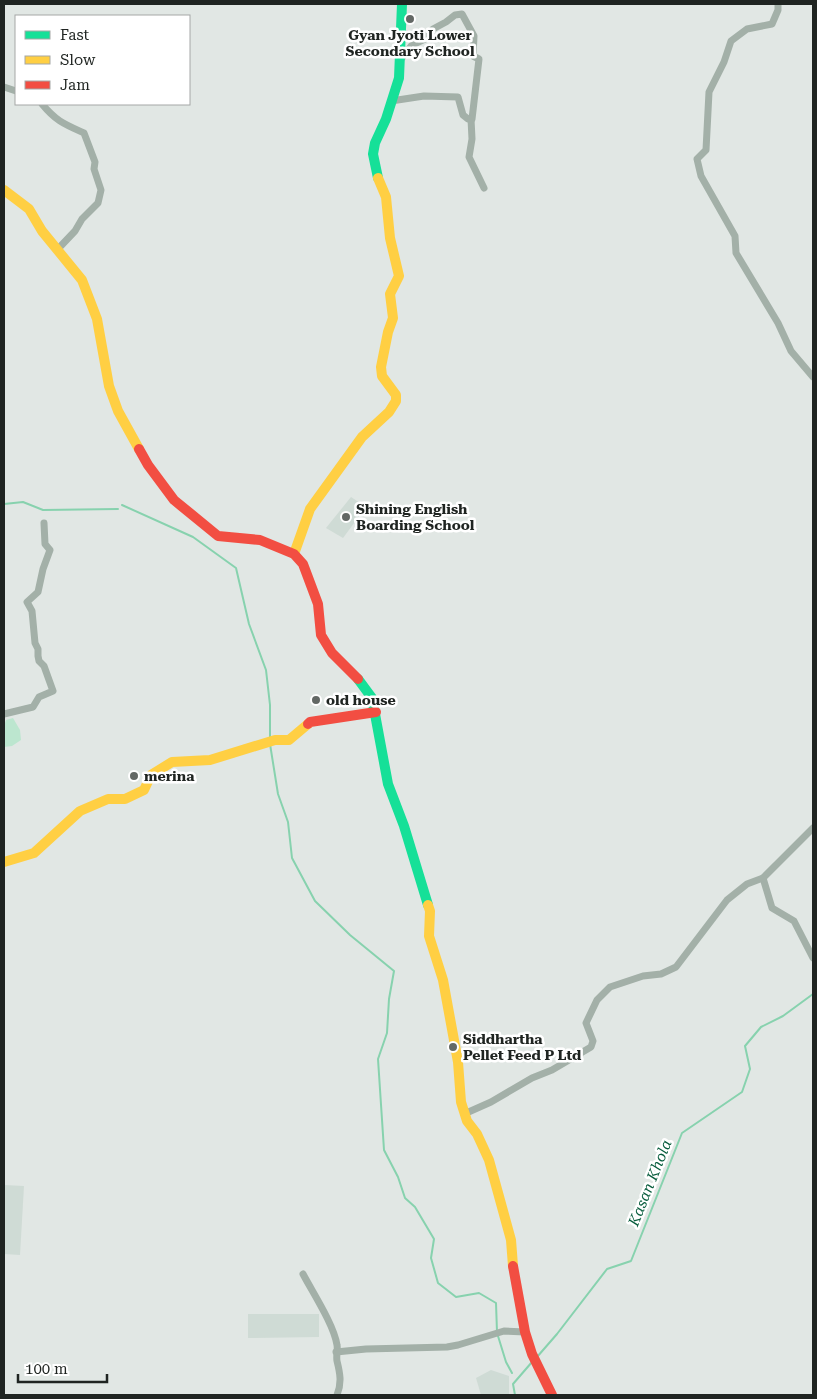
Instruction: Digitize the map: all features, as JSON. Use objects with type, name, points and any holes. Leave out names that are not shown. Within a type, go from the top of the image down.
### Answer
[{"type":"main road","points":[[294,554],[310,508],[362,437],[389,412],[396,401],[396,395],[382,376],[381,367],[388,332],[393,318],[390,294],[399,276],[390,238],[386,198],[377,177],[373,154],[375,143],[399,78],[402,4]]},
{"type":"main road","points":[[4,190],[29,209],[42,231],[78,274],[97,319],[106,372],[118,411],[148,465],[174,500],[218,536],[260,540],[294,554],[303,564],[318,604],[320,610],[318,626],[323,639],[342,666],[366,687],[372,698],[388,784],[404,826],[430,911],[429,936],[443,980],[458,1062],[461,1102],[464,1114],[477,1134],[489,1160],[511,1240],[513,1270],[525,1332],[532,1354],[552,1395]]},
{"type":"main road","points":[[4,862],[34,853],[80,811],[108,799],[125,799],[144,790],[151,775],[172,762],[210,760],[275,740],[289,740],[310,722],[376,712]]},
{"type":"street","points":[[778,4],[778,10],[772,24],[746,28],[731,41],[724,62],[709,92],[706,150],[696,159],[701,176],[735,236],[736,253],[778,323],[791,351],[813,377]]},
{"type":"street","points":[[401,59],[412,45],[425,39],[433,29],[455,15],[462,14],[474,36],[472,56],[479,59],[471,119],[472,146],[470,157],[484,188]]},
{"type":"street","points":[[392,101],[424,96],[458,97],[463,115],[468,120],[471,119]]},
{"type":"street","points":[[43,105],[59,122],[84,133],[92,151],[95,162],[94,169],[101,190],[98,203],[82,219],[75,231],[57,250]]},
{"type":"street","points":[[4,714],[33,707],[39,697],[53,691],[44,666],[38,656],[32,611],[27,602],[38,592],[43,569],[50,555],[50,550],[45,544],[44,523]]},
{"type":"street","points":[[464,1114],[491,1102],[532,1078],[552,1070],[591,1047],[593,1041],[586,1023],[598,1000],[610,988],[643,976],[661,974],[676,966],[727,900],[747,884],[763,878],[813,828]]},
{"type":"street","points":[[763,878],[772,908],[794,921],[813,958]]},
{"type":"street","points":[[303,1274],[330,1326],[337,1346],[336,1352],[340,1371],[340,1388],[337,1395]]},
{"type":"street","points":[[336,1352],[366,1349],[447,1347],[504,1331],[525,1332]]},
{"type":"shaded area","name":"Shining English Boarding School","points":[[351,497],[366,507],[343,538],[326,528]]},
{"type":"shaded area","points":[[4,1185],[24,1186],[20,1255],[4,1254]]},
{"type":"shaded area","points":[[248,1314],[319,1314],[319,1337],[248,1338]]},
{"type":"shaded area","points":[[491,1370],[509,1376],[509,1395],[481,1395],[476,1378]]},
{"type":"green space","points":[[13,718],[20,730],[21,740],[12,746],[4,747],[4,726],[6,720]]},
{"type":"waterway","points":[[4,504],[23,502],[43,510],[118,509]]},
{"type":"waterway","points":[[122,505],[193,537],[236,568],[249,624],[266,670],[270,705],[270,737]]},
{"type":"waterway","points":[[270,744],[278,794],[288,822],[292,858],[315,901],[350,935],[394,971],[389,999],[387,1033],[378,1059],[384,1150],[398,1177],[405,1198],[415,1207],[434,1239],[431,1258],[438,1283],[456,1297],[479,1293],[496,1303],[497,1332]]},
{"type":"waterway","name":"Kasan Khola","points":[[537,1357],[607,1269],[631,1261],[682,1133],[742,1092],[750,1069],[745,1046],[761,1027],[783,1016],[813,994]]},
{"type":"waterway","points":[[498,1336],[506,1362],[512,1373]]},
{"type":"waterway","name":"Kasan Khola","points":[[515,1395],[513,1384],[532,1362]]},
{"type":"traffic: fast","points":[[378,178],[373,154],[375,143],[386,119],[399,78],[402,4]]},
{"type":"traffic: fast","points":[[358,679],[372,698],[388,784],[404,826],[428,905]]},
{"type":"traffic: slow","points":[[294,554],[310,509],[362,437],[389,412],[396,401],[396,395],[382,376],[381,367],[388,332],[393,318],[390,294],[399,276],[390,238],[386,197],[378,178]]},
{"type":"traffic: slow","points":[[4,190],[29,209],[42,231],[82,280],[97,319],[109,386],[118,411],[139,449]]},
{"type":"traffic: slow","points":[[4,862],[34,853],[80,811],[108,799],[125,799],[144,790],[151,775],[172,762],[210,760],[275,740],[289,740],[308,724]]},
{"type":"traffic: slow","points":[[428,905],[430,911],[429,936],[443,980],[458,1062],[461,1102],[467,1121],[477,1134],[489,1160],[511,1240],[513,1266]]},
{"type":"traffic: jam","points":[[139,449],[148,465],[174,500],[218,536],[260,540],[294,554],[303,564],[318,604],[321,635],[332,653],[358,679]]},
{"type":"traffic: jam","points":[[308,724],[310,722],[376,712]]},
{"type":"traffic: jam","points":[[513,1266],[525,1332],[532,1354],[552,1395]]},
{"type":"place","name":"Gyan Jyoti Lower Secondary School","points":[[410,19]]},
{"type":"place","name":"Shining English Boarding School","points":[[346,517]]},
{"type":"place","name":"old house","points":[[316,700]]},
{"type":"place","name":"merina","points":[[134,776]]},
{"type":"place","name":"Siddhartha Pellet Feed P Ltd","points":[[453,1047]]}]
